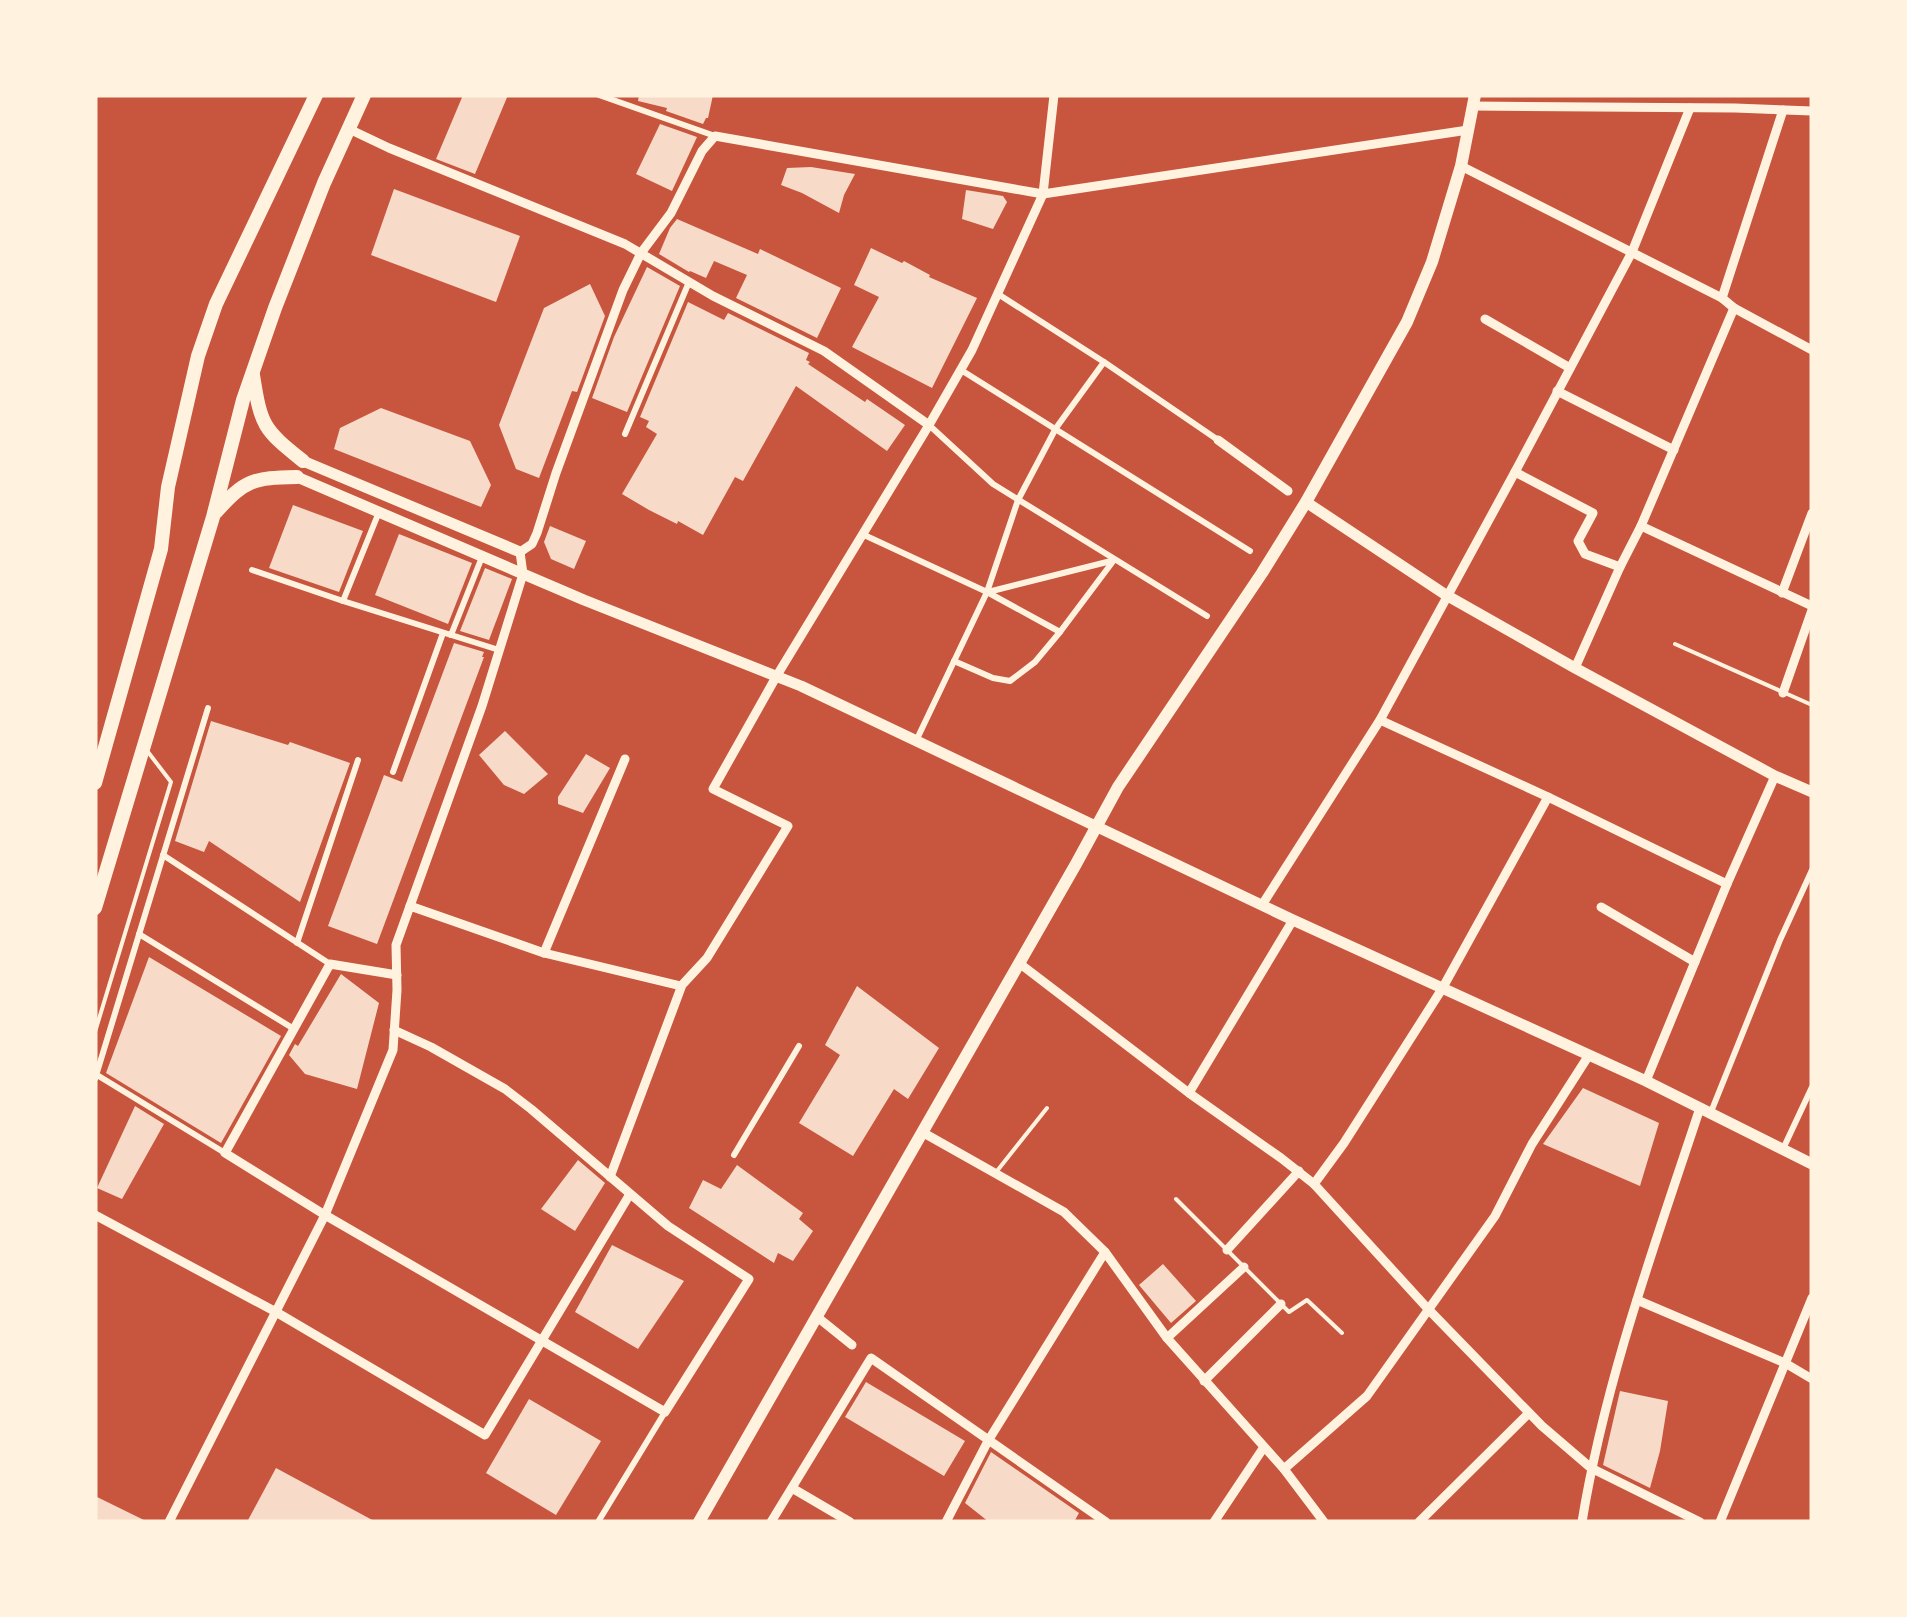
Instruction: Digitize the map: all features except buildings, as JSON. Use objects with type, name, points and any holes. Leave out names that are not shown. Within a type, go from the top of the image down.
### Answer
[{"type":"main road","points":[[95,783],[161,549],[168,487],[198,356],[216,304],[316,95]]},
{"type":"main road","points":[[95,908],[252,374],[317,201],[364,95]]},
{"type":"main road","points":[[699,1522],[1094,827],[1306,502],[1407,322],[1432,262],[1461,166],[1474,100]]},
{"type":"main road","points":[[252,374],[258,411],[270,434],[303,461]]},
{"type":"main road","points":[[212,517],[236,490],[258,478],[297,477]]},
{"type":"street","points":[[598,95],[715,136],[1043,194],[1468,130]]},
{"type":"street","points":[[610,1177],[682,986],[707,958],[788,826],[714,789],[776,677],[961,370],[1043,194],[1054,95]]},
{"type":"street","points":[[1735,108],[1739,95]]},
{"type":"street","points":[[1474,100],[1812,111]]},
{"type":"street","points":[[1262,905],[1380,720],[1515,472],[1632,252],[1690,108]]},
{"type":"street","points":[[1722,298],[1782,110]]},
{"type":"street","points":[[349,129],[587,227],[824,351],[929,425],[993,484],[1208,616]]},
{"type":"street","points":[[520,552],[532,544],[623,290],[641,253],[672,213],[702,151],[715,136]]},
{"type":"street","points":[[1461,166],[1722,298],[1812,350]]},
{"type":"street","points":[[626,434],[689,282]]},
{"type":"street","points":[[997,294],[1104,362],[1288,491]]},
{"type":"street","points":[[1575,668],[1642,526],[1734,308]]},
{"type":"street","points":[[1485,319],[1570,368]]},
{"type":"street","points":[[916,741],[986,592],[1018,500],[1056,428],[1104,362]]},
{"type":"street","points":[[961,370],[1250,551]]},
{"type":"street","points":[[1558,391],[1674,450]]},
{"type":"street","points":[[303,461],[520,552]]},
{"type":"street","points":[[1515,472],[1593,513],[1578,541],[1585,554],[1620,567]]},
{"type":"street","points":[[297,477],[584,600],[801,686],[1094,827],[1646,1081],[1812,1164]]},
{"type":"street","points":[[1306,502],[1446,594],[1575,668],[1812,792]]},
{"type":"street","points":[[343,601],[379,512]]},
{"type":"street","points":[[1782,592],[1812,514]]},
{"type":"street","points":[[1642,526],[1812,608],[1784,693]]},
{"type":"street","points":[[862,534],[986,592],[1060,632]]},
{"type":"street","points":[[169,1522],[325,1216],[393,1050],[396,946],[482,706],[522,574],[520,552]]},
{"type":"street","points":[[394,772],[482,556]]},
{"type":"street","points":[[986,592],[1114,560]]},
{"type":"street","points":[[954,660],[993,678],[1010,680],[1034,662],[1060,632],[1114,560]]},
{"type":"street","points":[[252,570],[499,650]]},
{"type":"street","points":[[208,708],[96,1077],[325,1216],[666,1412]]},
{"type":"street","points":[[1380,720],[1728,884]]},
{"type":"street","points":[[544,953],[625,758]]},
{"type":"street","points":[[297,943],[358,760]]},
{"type":"street","points":[[1646,1081],[1775,776]]},
{"type":"street","points":[[1314,1184],[1442,989],[1548,797]]},
{"type":"street","points":[[164,856],[330,964],[397,975]]},
{"type":"street","points":[[1582,1522],[1591,1468],[1636,1300],[1705,1110],[1812,870]]},
{"type":"street","points":[[410,906],[544,953],[682,986]]},
{"type":"street","points":[[1601,907],[1696,962]]},
{"type":"street","points":[[1189,1094],[1293,920]]},
{"type":"street","points":[[140,934],[294,1029]]},
{"type":"street","points":[[1020,963],[1189,1094],[1314,1184],[1529,1413],[1591,1468],[1700,1522]]},
{"type":"street","points":[[225,1153],[330,964]]},
{"type":"street","points":[[394,1030],[505,1089],[668,1226],[750,1278],[598,1522]]},
{"type":"street","points":[[734,1155],[799,1046]]},
{"type":"street","points":[[1284,1470],[1367,1396],[1495,1216],[1532,1144],[1589,1055]]},
{"type":"street","points":[[1783,1149],[1812,1087]]},
{"type":"street","points":[[922,1132],[1064,1212],[1106,1252],[1166,1338],[1284,1470],[1324,1522]]},
{"type":"street","points":[[1227,1250],[1299,1171]]},
{"type":"street","points":[[95,1216],[276,1312],[485,1435],[630,1194]]},
{"type":"street","points":[[946,1522],[988,1441],[1106,1252]]},
{"type":"street","points":[[1166,1338],[1244,1267]]},
{"type":"street","points":[[1720,1522],[1812,1298]]},
{"type":"street","points":[[1636,1300],[1812,1378]]},
{"type":"street","points":[[1204,1381],[1282,1304]]},
{"type":"street","points":[[816,1316],[852,1345]]},
{"type":"street","points":[[772,1522],[871,1358],[1106,1522]]},
{"type":"street","points":[[1419,1522],[1529,1413]]},
{"type":"street","points":[[1214,1522],[1264,1447]]},
{"type":"street","points":[[792,1488],[850,1522]]},
{"type":"lane","points":[[1675,644],[1812,706]]},
{"type":"lane","points":[[95,1032],[172,782],[144,747]]},
{"type":"lane","points":[[996,1172],[1047,1108]]},
{"type":"lane","points":[[1176,1200],[1290,1312],[1307,1300],[1342,1333]]}]
